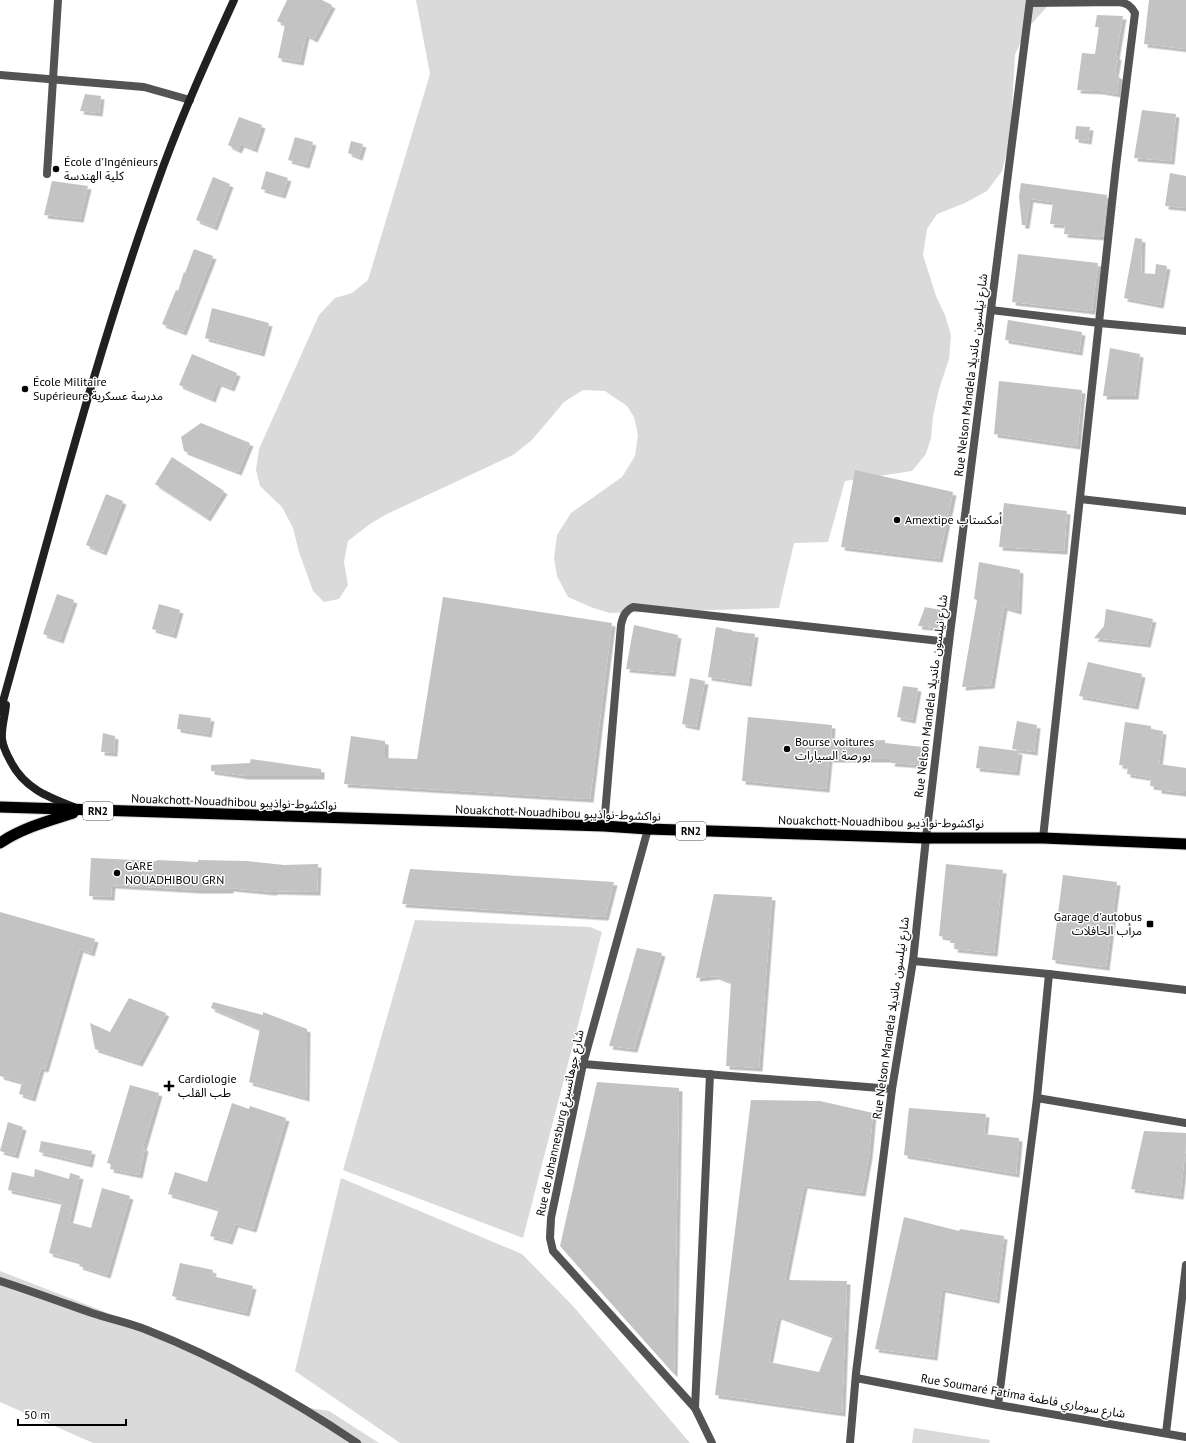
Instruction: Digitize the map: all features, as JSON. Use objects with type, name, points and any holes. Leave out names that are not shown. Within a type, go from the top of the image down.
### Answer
[{"type":"highway","name":"Nouakchott-Nouadhibou نواكشوط-نواذيبو","points":[[0,807],[604,826],[648,829],[926,838],[1043,838],[1186,844]]},
{"type":"highway","points":[[0,843],[32,827],[81,810]]},
{"type":"main road","points":[[0,712],[104,344],[147,211],[190,100],[234,0]]},
{"type":"main road","points":[[0,704],[7,686]]},
{"type":"main road","points":[[7,686],[2,738],[6,753],[12,765],[21,778],[32,788],[46,796],[81,810]]},
{"type":"street","points":[[47,174],[58,0]]},
{"type":"street","points":[[1030,2],[1119,2],[1126,3],[1132,7],[1135,13],[1116,166],[1043,838]]},
{"type":"street","name":"Rue Nelson Mandela شارع نيلسون مانديلا","points":[[850,1443],[856,1378],[892,1089],[913,961],[949,642],[1030,2]]},
{"type":"street","points":[[0,75],[144,87],[190,100]]},
{"type":"street","points":[[991,310],[1099,324],[1186,331]]},
{"type":"street","points":[[1080,499],[1186,511]]},
{"type":"street","points":[[604,826],[621,625],[627,610],[633,607],[949,642]]},
{"type":"street","name":"Rue de Johannesburg شارع جوهانسبرغ","points":[[648,829],[583,1064],[551,1218],[550,1238],[553,1251],[695,1408],[712,1443]]},
{"type":"street","points":[[913,961],[1049,974],[1186,990]]},
{"type":"street","points":[[998,1405],[1037,1098],[1049,974]]},
{"type":"street","points":[[583,1064],[892,1089]]},
{"type":"street","points":[[695,1408],[710,1074]]},
{"type":"street","points":[[1037,1098],[1186,1123]]},
{"type":"street","points":[[1166,1433],[1186,1265]]},
{"type":"street","points":[[0,1280],[92,1313],[145,1329],[182,1344],[274,1391],[312,1413],[357,1443]]},
{"type":"street","name":"Rue Soumaré Fatima شارع سوماري فاطمة","points":[[856,1378],[998,1405],[1186,1437]]},
{"type":"shaded area","points":[[416,0],[1053,0],[1026,30],[1015,55],[1010,139],[1002,171],[987,191],[965,203],[937,214],[927,229],[923,255],[936,296],[945,315],[951,335],[949,359],[939,389],[933,416],[931,438],[926,454],[912,471],[845,481],[828,542],[794,543],[779,608],[610,613],[593,608],[568,597],[557,576],[554,558],[557,535],[571,513],[622,477],[635,456],[638,435],[634,417],[627,406],[605,391],[583,390],[564,402],[532,440],[513,455],[387,514],[370,524],[348,541],[344,562],[348,585],[339,599],[324,602],[313,591],[299,552],[293,528],[282,507],[260,486],[256,470],[259,449],[319,315],[335,298],[352,293],[368,280],[430,74]]},
{"type":"shaded area","points":[[415,920],[590,927],[602,932],[523,1238],[343,1170]]},
{"type":"shaded area","points":[[341,1178],[522,1254],[573,1306],[690,1443],[400,1443],[295,1371]]},
{"type":"shaded area","points":[[0,1271],[162,1334],[291,1405],[329,1411],[379,1443],[93,1443],[0,1402]]},
{"type":"shaded area","points":[[914,1428],[990,1440],[989,1443],[912,1443]]},
{"type":"building","points":[[287,0],[322,0],[332,5],[314,39],[306,35],[300,62],[278,58],[285,25],[277,21]]},
{"type":"building","points":[[1149,0],[1186,0],[1186,49],[1144,44]]},
{"type":"building","points":[[1097,15],[1123,16],[1116,56],[1118,57],[1115,74],[1119,76],[1117,94],[1101,91],[1077,90],[1082,53],[1095,54],[1099,27],[1095,27]]},
{"type":"building","points":[[85,94],[101,96],[99,113],[80,111]]},
{"type":"building","points":[[1142,110],[1176,114],[1171,161],[1134,158]]},
{"type":"building","points":[[239,117],[262,125],[254,149],[241,144],[238,150],[228,145]]},
{"type":"building","points":[[1076,126],[1090,127],[1088,141],[1075,139]]},
{"type":"building","points":[[295,137],[313,142],[306,165],[288,160]]},
{"type":"building","points":[[351,141],[363,144],[359,157],[348,153]]},
{"type":"building","points":[[266,171],[288,178],[282,195],[261,189]]},
{"type":"building","points":[[1170,173],[1186,176],[1186,208],[1165,206]]},
{"type":"building","points":[[213,177],[230,184],[214,227],[196,220]]},
{"type":"building","points":[[52,181],[88,186],[80,219],[44,215]]},
{"type":"building","points":[[1021,183],[1107,195],[1103,237],[1064,234],[1065,225],[1050,224],[1053,202],[1030,199],[1026,225],[1022,225],[1019,197]]},
{"type":"building","points":[[1135,238],[1142,239],[1141,273],[1155,274],[1156,264],[1167,266],[1160,305],[1124,298]]},
{"type":"building","points":[[194,249],[213,256],[183,332],[162,324],[176,290],[178,291]]},
{"type":"building","points":[[1018,254],[1098,263],[1092,311],[1012,302]]},
{"type":"building","points":[[212,308],[269,323],[261,353],[205,338]]},
{"type":"building","points":[[1008,320],[1082,332],[1079,352],[1005,340]]},
{"type":"building","points":[[1110,348],[1140,354],[1135,396],[1103,396]]},
{"type":"building","points":[[192,354],[237,373],[231,388],[218,383],[212,399],[179,385]]},
{"type":"building","points":[[999,381],[1082,390],[1077,446],[994,434]]},
{"type":"building","points":[[201,423],[250,443],[238,472],[184,451],[181,437]]},
{"type":"building","points":[[172,457],[224,491],[207,518],[155,484]]},
{"type":"building","name":"Amextipe أمكستاب","points":[[855,470],[953,492],[939,559],[841,547]]},
{"type":"building","points":[[106,494],[123,501],[103,552],[86,545]]},
{"type":"building","points":[[1004,503],[1067,511],[1064,551],[999,547]]},
{"type":"building","points":[[979,562],[1020,570],[1018,611],[1004,607],[991,685],[962,687],[977,600],[974,599]]},
{"type":"building","points":[[57,594],[74,600],[60,640],[43,634]]},
{"type":"building","points":[[443,597],[612,623],[590,799],[344,784],[351,736],[385,741],[385,758],[417,759]]},
{"type":"building","points":[[159,604],[180,610],[173,635],[152,629]]},
{"type":"building","points":[[925,607],[941,610],[938,628],[918,626]]},
{"type":"building","points":[[1106,609],[1153,619],[1147,644],[1094,638],[1104,626]]},
{"type":"building","points":[[634,625],[678,635],[672,673],[626,669]]},
{"type":"building","points":[[716,627],[755,634],[748,683],[708,677]]},
{"type":"building","points":[[1088,662],[1142,674],[1135,706],[1079,696]]},
{"type":"building","points":[[690,678],[705,681],[696,727],[682,724]]},
{"type":"building","points":[[903,686],[918,688],[912,720],[897,717]]},
{"type":"building","points":[[179,714],[211,718],[208,734],[177,729]]},
{"type":"building","name":"Bourse voitures بورصة السيارات","points":[[748,717],[832,725],[831,742],[885,740],[885,743],[923,747],[921,765],[891,763],[892,759],[829,759],[826,789],[742,781]]},
{"type":"building","points":[[1017,721],[1037,725],[1034,752],[1012,749]]},
{"type":"building","points":[[1125,722],[1151,726],[1151,729],[1163,731],[1159,764],[1186,768],[1186,791],[1183,791],[1183,793],[1158,790],[1158,787],[1150,786],[1151,778],[1127,774],[1128,766],[1119,765]]},
{"type":"building","points":[[103,733],[115,736],[114,753],[101,752]]},
{"type":"building","points":[[979,746],[1019,751],[1016,772],[976,768]]},
{"type":"building","points":[[251,759],[321,769],[321,776],[245,776],[211,771],[211,765],[250,763]]},
{"type":"building","points":[[91,858],[198,862],[198,860],[247,861],[284,865],[318,864],[317,892],[273,892],[230,888],[230,890],[198,890],[112,885],[111,897],[89,896]]},
{"type":"building","points":[[946,864],[1003,870],[994,953],[954,949],[955,943],[950,943],[951,938],[939,936]]},
{"type":"building","points":[[410,869],[614,882],[605,917],[402,904]]},
{"type":"building","points":[[1063,875],[1117,882],[1106,967],[1052,960]]},
{"type":"building","points":[[714,894],[772,897],[759,1068],[726,1066],[731,982],[716,976],[696,978]]},
{"type":"building","points":[[0,912],[95,939],[91,953],[80,949],[45,1069],[41,1068],[32,1098],[19,1094],[22,1082],[0,1076]]},
{"type":"building","points":[[637,948],[662,953],[634,1049],[609,1046]]},
{"type":"building","points":[[129,998],[166,1013],[139,1063],[95,1049],[90,1023],[110,1032]]},
{"type":"building","points":[[213,1002],[263,1015],[263,1012],[307,1029],[306,1098],[249,1082],[260,1029],[211,1008]]},
{"type":"building","points":[[597,1082],[679,1088],[674,1374],[560,1246]]},
{"type":"building","points":[[130,1085],[159,1093],[143,1147],[145,1148],[139,1175],[110,1169],[111,1164],[107,1163]]},
{"type":"building","points":[[751,1100],[820,1101],[873,1113],[869,1155],[862,1193],[804,1185],[785,1280],[847,1281],[842,1413],[715,1395]],"holes":[[[778,1316],[833,1336],[819,1372],[769,1362]]]},
{"type":"building","points":[[232,1103],[249,1109],[250,1106],[286,1118],[253,1229],[235,1224],[229,1241],[210,1236],[219,1209],[168,1194],[175,1172],[207,1182]]},
{"type":"building","points":[[909,1108],[986,1114],[984,1134],[1019,1138],[1016,1174],[904,1155]]},
{"type":"building","points":[[8,1122],[23,1127],[15,1155],[0,1151]]},
{"type":"building","points":[[1144,1131],[1186,1133],[1180,1196],[1131,1189]]},
{"type":"building","points":[[41,1141],[92,1151],[89,1164],[39,1152]]},
{"type":"building","points":[[35,1169],[69,1179],[70,1173],[80,1176],[69,1222],[91,1228],[102,1188],[130,1196],[107,1275],[79,1266],[81,1262],[49,1253],[62,1202],[8,1190],[12,1172],[34,1177]]},
{"type":"building","points":[[904,1217],[959,1231],[960,1229],[1004,1236],[996,1300],[942,1289],[934,1357],[875,1349]]},
{"type":"building","points":[[180,1263],[213,1270],[212,1276],[253,1286],[246,1313],[172,1296]]},
{"type":"place","name":"École d'Ingénieurs كلية الهندسة","points":[[56,169]]},
{"type":"place","name":"École Militaire Supérieure مدرسة عسكرية","points":[[25,389]]},
{"type":"place","name":"Amextipe أمكستاب","points":[[897,520]]},
{"type":"place","name":"Bourse voitures بورصة السيارات","points":[[787,749]]},
{"type":"place","name":"GARE NOUADHIBOU GRN","points":[[117,873]]},
{"type":"place","name":"Garage d'autobus مرأب الحافلات","points":[[1150,924]]},
{"type":"place","name":"Cardiologie طب القلب","points":[[169,1086]]}]
